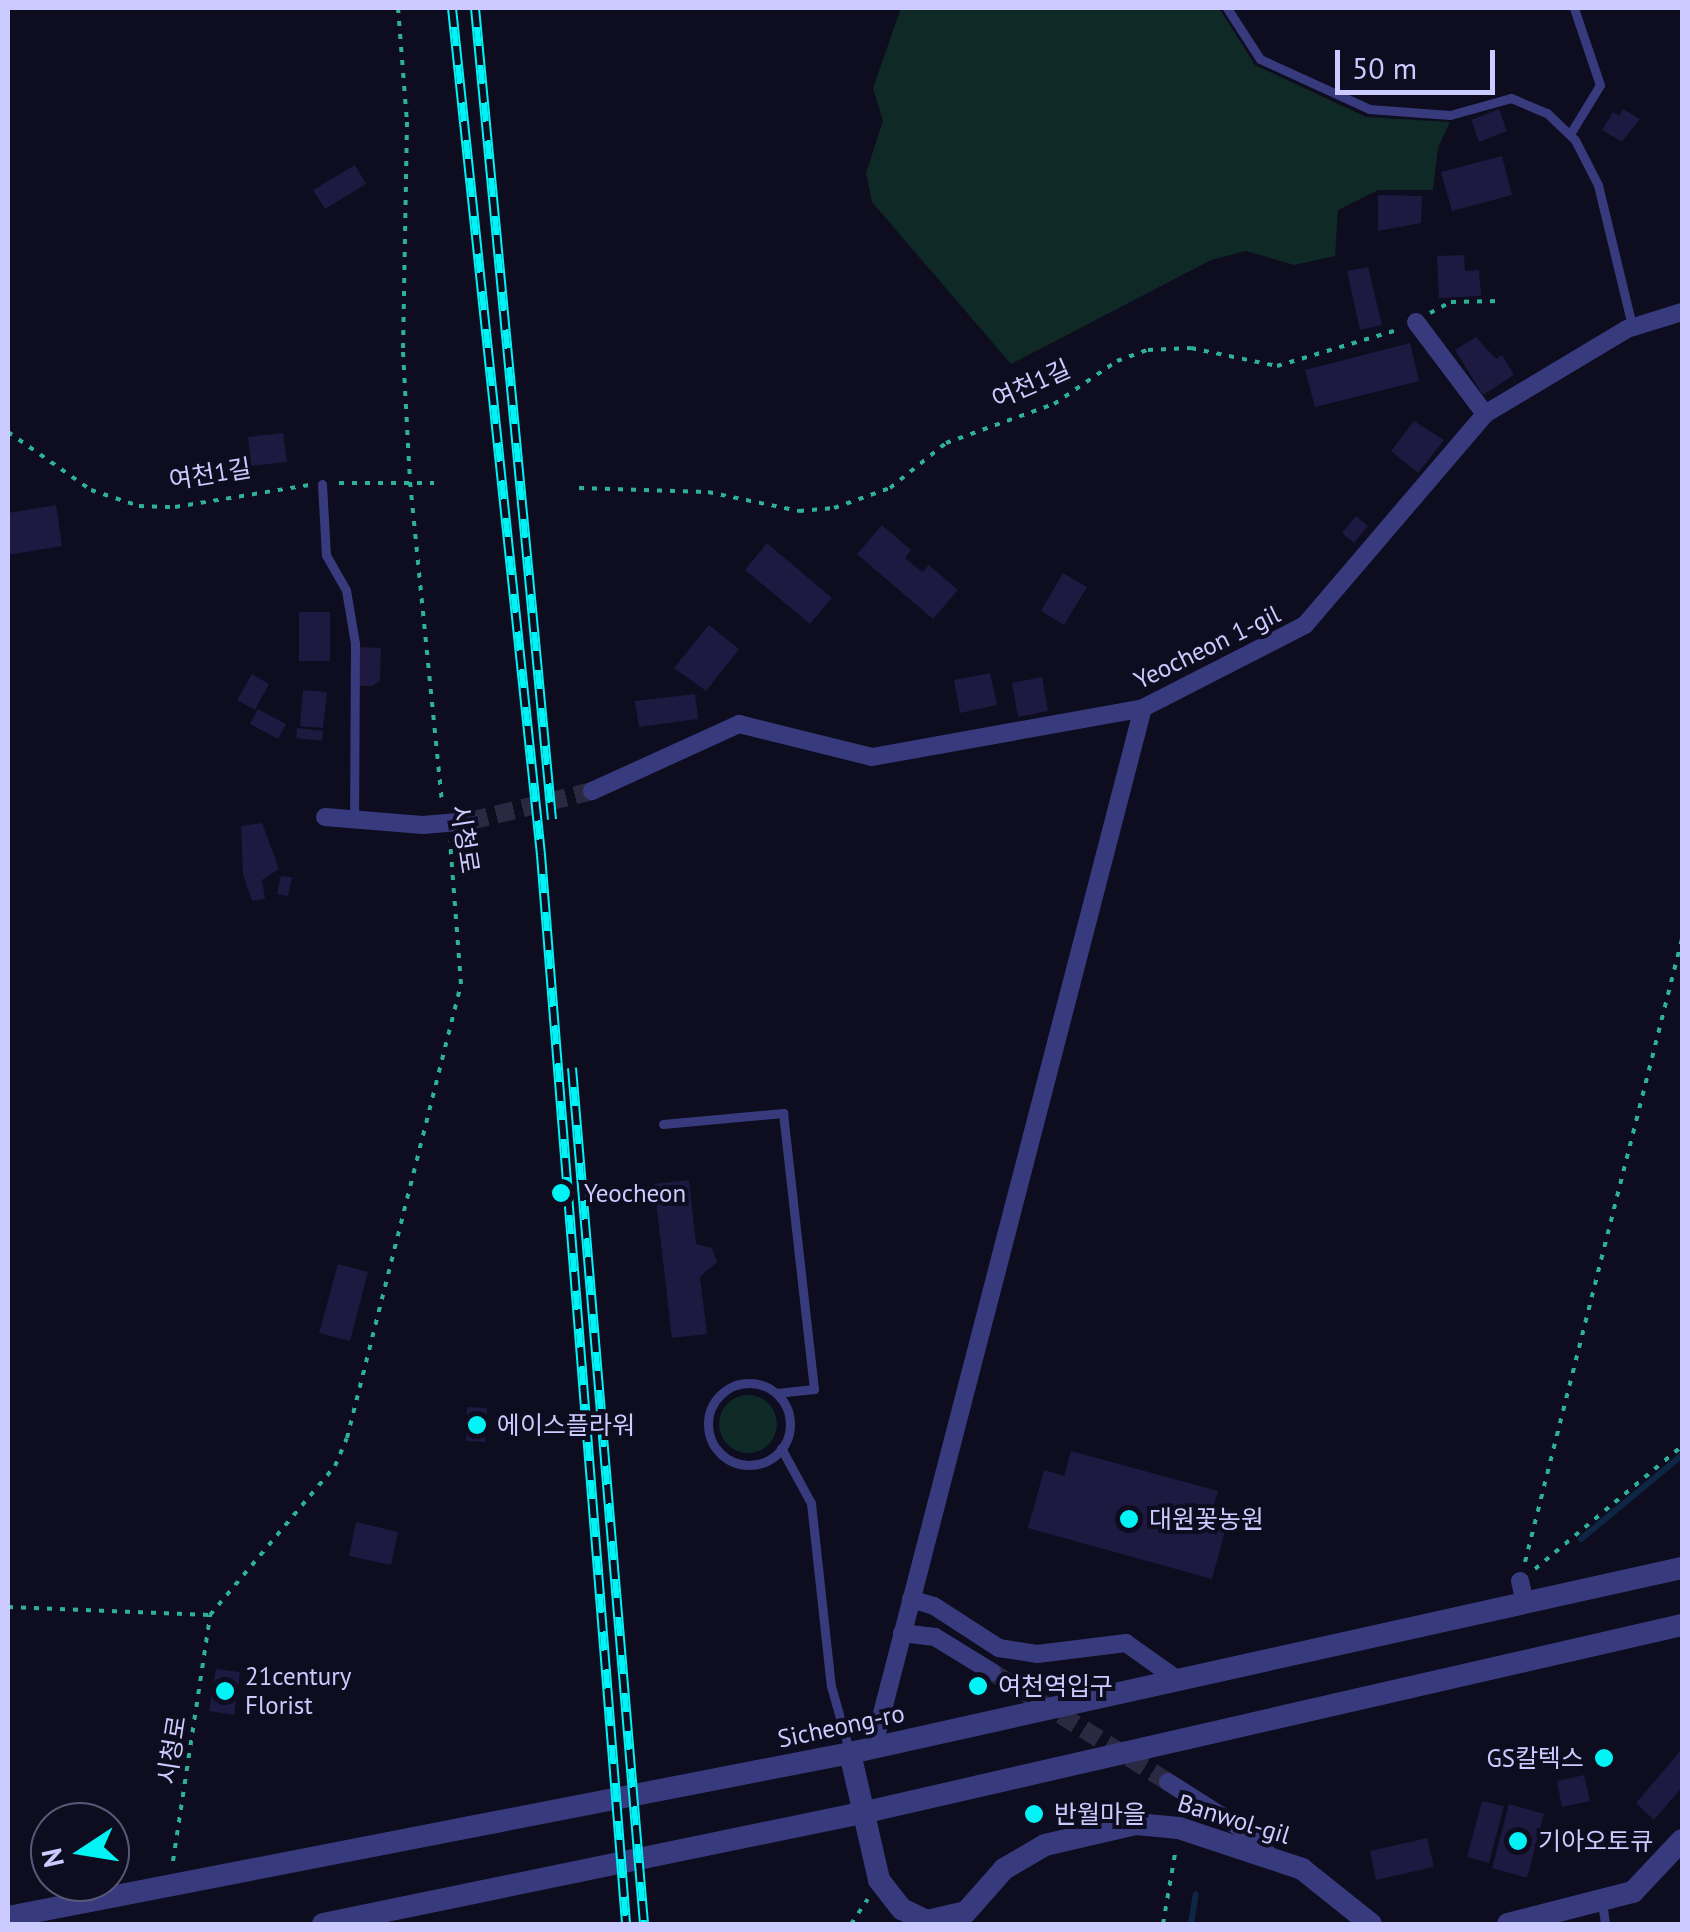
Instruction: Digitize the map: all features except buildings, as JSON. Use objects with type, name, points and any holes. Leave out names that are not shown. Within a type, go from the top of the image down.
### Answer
[{"type":"street","name":"Yeocheon 1-gil","points":[[592,791],[739,724],[872,756],[1144,708],[1305,625],[1486,414],[1632,326],[1682,312]]},
{"type":"street","points":[[1416,322],[1486,414]]},
{"type":"street","points":[[879,1880],[866,1812],[861,1750],[902,1633],[1144,708]]},
{"type":"street","points":[[326,817],[448,824],[470,821]]},
{"type":"street","name":"Sicheong-ro","points":[[8,1918],[169,1891],[861,1750],[1178,1680],[1522,1592],[1682,1568]]},
{"type":"street","points":[[911,1599],[934,1606],[999,1648],[1037,1654],[1126,1643],[1178,1680]]},
{"type":"street","points":[[324,1924],[866,1812],[1682,1625]]},
{"type":"street","points":[[902,1633],[935,1637],[992,1672]]},
{"type":"street","points":[[1168,1782],[1250,1834],[1268,1855]]},
{"type":"street","name":"Banwol-gil","points":[[879,1880],[902,1910],[927,1921],[950,1920],[1004,1870],[1045,1845],[1108,1826],[1179,1828],[1268,1855],[1330,1887],[1370,1924]]},
{"type":"street","points":[[1508,1924],[1603,1913],[1640,1886],[1682,1840]]},
{"type":"lane","points":[[1227,8],[1260,59],[1369,109],[1450,115],[1492,100],[1520,100],[1570,134],[1604,202],[1632,326]]},
{"type":"lane","points":[[1570,134],[1600,85],[1574,8]]},
{"type":"lane","points":[[322,484],[326,556],[346,590],[355,643],[354,820]]},
{"type":"lane","points":[[663,1124],[783,1113],[814,1389],[776,1393],[738,1384],[716,1399],[708,1424],[716,1450],[739,1464],[766,1462],[781,1448],[789,1416],[776,1393]]},
{"type":"lane","points":[[781,1448],[811,1503],[831,1686],[861,1750]]},
{"type":"path","name":"시청로","points":[[169,1891],[210,1616],[336,1466],[347,1438],[462,984],[410,482],[403,352],[407,122],[398,8]]},
{"type":"path","name":"여천1길","points":[[579,488],[708,492],[798,511],[851,505],[890,488],[946,443],[1054,404],[1116,360],[1148,350],[1191,348],[1278,366],[1328,356],[1416,322],[1450,302],[1500,301]]},
{"type":"path","name":"여천1길","points":[[8,432],[91,490],[140,506],[175,507],[322,484],[434,484]]},
{"type":"path","points":[[1522,1592],[1682,939]]},
{"type":"path","points":[[1522,1592],[1682,1446]]},
{"type":"path","points":[[8,1607],[210,1616]]},
{"type":"path","points":[[1163,1924],[1179,1828]]},
{"type":"path","points":[[852,1924],[879,1880]]},
{"type":"green space","points":[[901,8],[1219,8],[1255,65],[1366,117],[1450,122],[1438,148],[1433,190],[1378,190],[1338,210],[1335,256],[1294,265],[1246,251],[1211,260],[1011,364],[872,202],[866,173],[883,121],[873,88]]},
{"type":"green space","points":[[748,1395],[768,1404],[777,1424],[768,1444],[748,1453],[728,1444],[719,1424],[728,1404]]},
{"type":"waterway","points":[[1581,1539],[1682,1455]]},
{"type":"waterway","points":[[1191,1924],[1196,1894]]},
{"type":"tunnel","points":[[470,821],[592,791]]},
{"type":"tunnel","points":[[992,1672],[1168,1782]]},
{"type":"railway","points":[[452,8],[541,855],[626,1924]]},
{"type":"railway","points":[[475,8],[552,819]]},
{"type":"railway","points":[[572,1068],[644,1924]]},
{"type":"place","name":"Yeocheon","points":[[561,1193]]},
{"type":"place","name":"에이스플라워","points":[[477,1425]]},
{"type":"place","name":"대원꽃농원","points":[[1129,1519]]},
{"type":"place","name":"여천역입구","points":[[978,1686]]},
{"type":"place","name":"21century Florist","points":[[225,1691]]},
{"type":"place","name":"GS칼텍스","points":[[1604,1758]]},
{"type":"place","name":"반월마을","points":[[1034,1814]]},
{"type":"place","name":"기아오토큐","points":[[1518,1841]]}]
